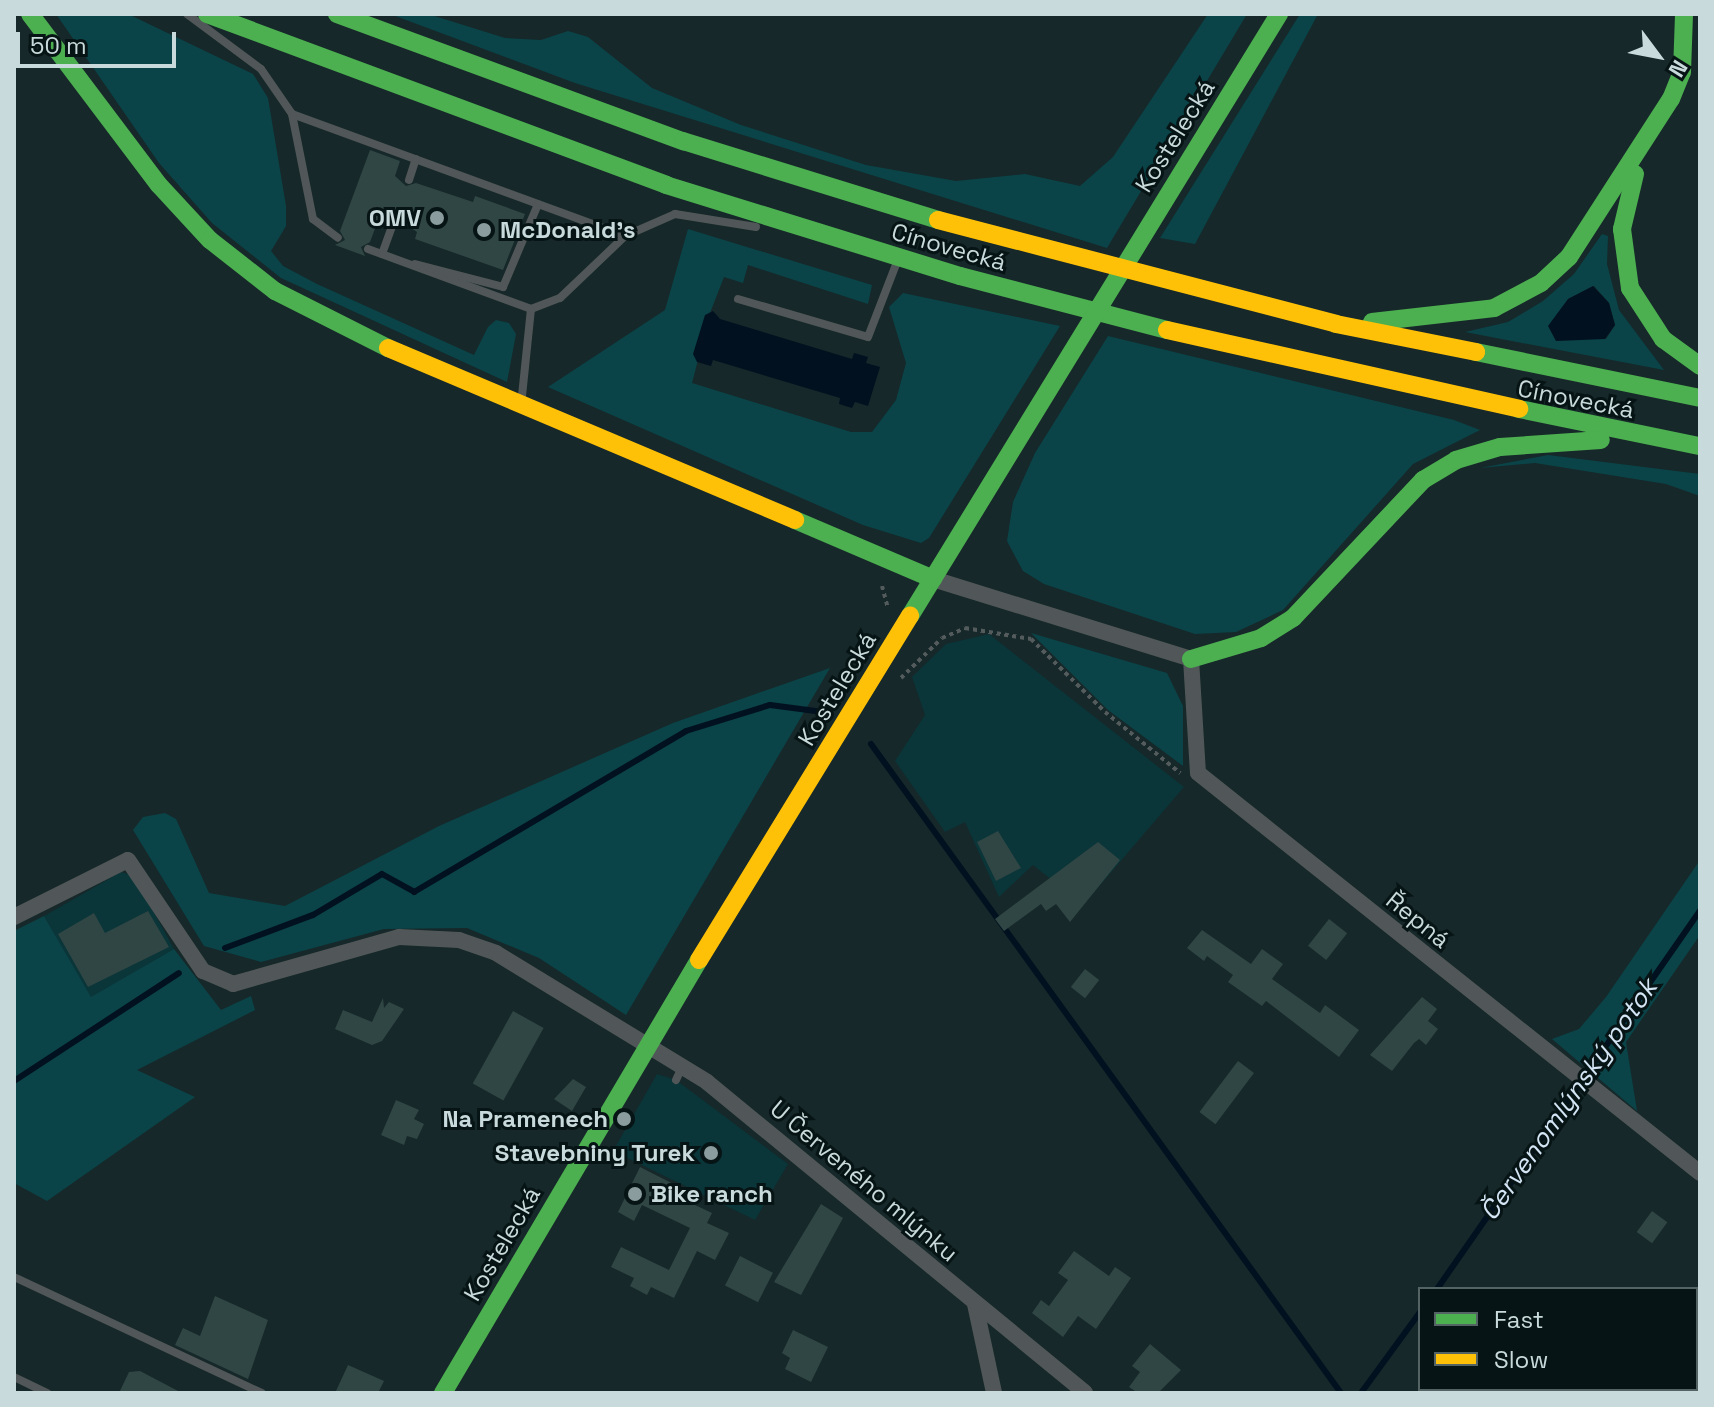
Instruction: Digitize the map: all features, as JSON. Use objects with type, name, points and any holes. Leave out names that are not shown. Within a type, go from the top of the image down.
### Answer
[{"type":"main road","points":[[30,14],[159,185],[210,240],[275,291],[521,404],[933,579]]},
{"type":"main road","name":"Cínovecká","points":[[207,14],[542,142],[898,258],[1292,362],[1700,446]]},
{"type":"main road","name":"Cínovecká","points":[[337,14],[573,103],[826,186],[1336,324],[1700,398]]},
{"type":"main road","name":"Kostelecká","points":[[443,1393],[649,1042],[1279,14]]},
{"type":"main road","points":[[1336,324],[1464,316],[1518,298],[1569,257],[1648,139],[1682,72],[1684,14]]},
{"type":"main road","points":[[1648,139],[1631,186],[1623,259],[1641,311],[1663,339],[1700,366]]},
{"type":"main road","points":[[1191,659],[1261,638],[1293,618],[1423,480],[1456,460],[1500,447],[1651,438]]},
{"type":"street","points":[[933,579],[1191,659],[1198,773]]},
{"type":"street","name":"Řepná","points":[[1198,773],[1583,1083],[1700,1173]]},
{"type":"street","points":[[14,917],[128,860],[192,959],[214,979],[233,984],[263,980],[399,937],[459,940],[532,970],[649,1042]]},
{"type":"street","name":"U Červeného mlýnku","points":[[649,1042],[680,1072],[1085,1393]]},
{"type":"street","points":[[975,1304],[994,1393]]},
{"type":"lane","points":[[187,14],[253,60],[292,114],[313,219],[338,238]]},
{"type":"lane","points":[[292,114],[625,236]]},
{"type":"lane","points":[[409,180],[416,159]]},
{"type":"lane","points":[[411,265],[503,287],[538,204]]},
{"type":"lane","points":[[368,249],[531,309],[560,298],[625,236],[675,214],[843,241]]},
{"type":"lane","points":[[382,254],[393,224]]},
{"type":"lane","points":[[738,299],[868,337],[898,258]]},
{"type":"lane","points":[[521,404],[531,309]]},
{"type":"lane","points":[[14,1277],[262,1393]]},
{"type":"lane","points":[[14,1377],[47,1393]]},
{"type":"path","points":[[918,659],[965,628],[1031,639],[1127,730],[1183,775],[1198,773]]},
{"type":"shaded area","points":[[56,14],[128,14],[253,74],[268,98],[286,206],[286,226],[271,251],[283,266],[474,355],[488,327],[496,320],[509,323],[516,334],[507,382],[281,278],[212,223],[159,163]]},
{"type":"shaded area","points":[[390,14],[428,14],[505,38],[541,40],[568,31],[588,37],[652,88],[741,125],[866,165],[956,181],[1025,174],[1080,186],[1113,157],[1208,14],[1247,14],[1107,248],[575,83]]},
{"type":"shaded area","points":[[1300,14],[1318,14],[1195,244],[1160,238]]},
{"type":"shaded area","points":[[688,229],[872,285],[868,304],[748,265],[743,283],[724,277],[694,354],[699,356],[692,383],[851,432],[872,432],[896,400],[906,363],[889,307],[903,293],[1060,326],[929,538],[921,543],[863,525],[548,387],[665,310]]},
{"type":"shaded area","points":[[1602,234],[1608,236],[1607,264],[1619,310],[1664,370],[1465,332],[1508,322],[1543,301],[1574,274]],"holes":[[[1594,286],[1609,303],[1615,325],[1606,339],[1568,299]]]},
{"type":"shaded area","points":[[1593,286],[1609,303],[1615,325],[1605,339],[1556,341],[1548,326],[1568,299]]},
{"type":"shaded area","points":[[713,311],[720,319],[852,359],[854,353],[868,357],[866,363],[880,367],[868,406],[855,402],[852,408],[839,404],[840,398],[713,360],[711,366],[697,362],[693,354],[705,315]]},
{"type":"shaded area","points":[[1108,336],[1454,420],[1480,430],[1413,464],[1283,610],[1236,632],[1195,634],[1044,584],[1023,571],[1007,541],[1013,502],[1035,453]]},
{"type":"shaded area","points":[[1548,455],[1700,474],[1700,496],[1666,484],[1535,463],[1480,468]]},
{"type":"shaded area","points":[[1031,633],[1167,673],[1183,706],[1183,766],[1108,710]]},
{"type":"shaded area","points":[[989,634],[1184,787],[1083,905],[1033,865],[999,897],[965,822],[945,832],[895,761],[925,715],[912,677],[946,644]]},
{"type":"shaded area","points":[[830,668],[626,1015],[539,958],[467,928],[384,929],[261,962],[204,946],[133,830],[143,817],[165,813],[176,819],[209,893],[285,906],[439,826],[673,723]]},
{"type":"shaded area","points":[[1700,860],[1700,935],[1626,1042],[1637,1111],[1552,1039],[1579,1029],[1606,997]]},
{"type":"shaded area","points":[[121,872],[134,876],[174,949],[91,998],[44,916]]},
{"type":"shaded area","points":[[44,916],[91,997],[174,949],[221,1010],[251,996],[255,1010],[137,1070],[195,1097],[47,1201],[14,1183],[14,931]]},
{"type":"shaded area","points":[[657,1074],[676,1080],[788,1164],[755,1220],[613,1151]]},
{"type":"building","points":[[370,150],[400,161],[395,176],[406,186],[416,183],[473,202],[475,196],[525,214],[503,270],[415,239],[417,232],[395,217],[379,218],[370,242],[361,247],[365,256],[335,245],[345,240],[340,231]]},
{"type":"building","points":[[998,831],[1021,868],[996,881],[977,842]]},
{"type":"building","points":[[1098,842],[1120,860],[1070,922],[1056,904],[1046,911],[1041,904],[1004,931],[995,919]]},
{"type":"building","points":[[148,911],[169,947],[88,987],[58,934],[94,913],[105,933]]},
{"type":"building","points":[[1329,919],[1347,933],[1326,960],[1308,946]]},
{"type":"building","points":[[1202,930],[1251,964],[1262,949],[1283,964],[1272,979],[1320,1013],[1325,1005],[1359,1030],[1339,1057],[1266,1001],[1262,1006],[1228,982],[1233,975],[1207,956],[1204,961],[1187,948]]},
{"type":"building","points":[[1085,969],[1099,980],[1085,998],[1071,987]]},
{"type":"building","points":[[1422,997],[1437,1009],[1428,1021],[1438,1029],[1426,1045],[1419,1039],[1414,1043],[1392,1071],[1370,1055]]},
{"type":"building","points":[[383,998],[384,1008],[389,1002],[404,1009],[382,1041],[372,1045],[335,1029],[343,1010],[372,1022]]},
{"type":"building","points":[[513,1011],[544,1028],[503,1101],[473,1084]]},
{"type":"building","points":[[1238,1061],[1254,1073],[1215,1124],[1199,1112]]},
{"type":"building","points":[[573,1079],[586,1087],[572,1111],[554,1099]]},
{"type":"building","points":[[396,1100],[419,1110],[414,1119],[424,1124],[417,1139],[407,1136],[404,1145],[381,1135]]},
{"type":"building","points":[[640,1167],[697,1196],[693,1204],[712,1213],[707,1223],[729,1233],[715,1260],[697,1251],[674,1298],[651,1287],[647,1295],[630,1286],[634,1278],[611,1267],[621,1247],[669,1270],[690,1228],[642,1205],[634,1221],[618,1212]]},
{"type":"building","points":[[821,1204],[843,1218],[801,1295],[774,1282]]},
{"type":"building","points":[[1652,1211],[1667,1222],[1652,1243],[1637,1232]]},
{"type":"building","points":[[1074,1251],[1109,1276],[1115,1267],[1131,1278],[1096,1329],[1078,1316],[1063,1337],[1032,1313],[1041,1300],[1049,1306],[1068,1280],[1058,1273]]},
{"type":"building","points":[[740,1256],[773,1273],[758,1302],[725,1285]]},
{"type":"building","points":[[215,1296],[268,1320],[248,1379],[175,1345],[183,1328],[200,1336]]},
{"type":"building","points":[[793,1330],[828,1347],[811,1382],[785,1369],[790,1358],[782,1353]]},
{"type":"building","points":[[1150,1344],[1181,1370],[1158,1393],[1138,1393],[1129,1387],[1140,1372],[1132,1366]]},
{"type":"building","points":[[348,1365],[384,1381],[378,1393],[335,1393]]},
{"type":"building","points":[[140,1371],[182,1393],[119,1393],[129,1372]]},
{"type":"waterway","points":[[225,948],[313,915],[382,874],[414,892],[686,731],[770,705],[816,711]]},
{"type":"waterway","points":[[871,744],[1341,1393]]},
{"type":"waterway","name":"Červenomlýnský potok","points":[[1438,1287],[1700,910]]},
{"type":"waterway","points":[[14,1081],[179,973]]},
{"type":"waterway","name":"Červenomlýnský potok","points":[[1361,1393],[1418,1315]]},
{"type":"traffic: fast","points":[[30,14],[159,185],[210,240],[275,291],[388,348]]},
{"type":"traffic: fast","points":[[207,14],[666,185],[960,276],[1167,330]]},
{"type":"traffic: fast","points":[[337,14],[683,141],[938,220]]},
{"type":"traffic: fast","points":[[910,616],[1279,14]]},
{"type":"traffic: fast","points":[[1372,322],[1494,308],[1541,283],[1569,257],[1671,99],[1682,72],[1684,14]]},
{"type":"traffic: fast","points":[[1635,174],[1622,229],[1630,288],[1663,339],[1700,366]]},
{"type":"traffic: fast","points":[[1476,352],[1700,398]]},
{"type":"traffic: fast","points":[[1519,409],[1700,446]]},
{"type":"traffic: fast","points":[[1191,659],[1261,638],[1293,618],[1423,480],[1456,460],[1500,447],[1601,440]]},
{"type":"traffic: fast","points":[[795,520],[933,579]]},
{"type":"traffic: fast","points":[[443,1393],[699,960]]},
{"type":"traffic: slow","points":[[938,220],[1336,324],[1476,352]]},
{"type":"traffic: slow","points":[[1167,330],[1519,409]]},
{"type":"traffic: slow","points":[[388,348],[795,520]]},
{"type":"traffic: slow","points":[[699,960],[910,616]]},
{"type":"place","name":"OMV","points":[[437,218]]},
{"type":"place","name":"McDonald's","points":[[484,230]]},
{"type":"place","name":"Na Pramenech","points":[[624,1119]]},
{"type":"place","name":"Stavebniny Turek","points":[[711,1153]]},
{"type":"place","name":"Bike ranch","points":[[635,1194]]}]
